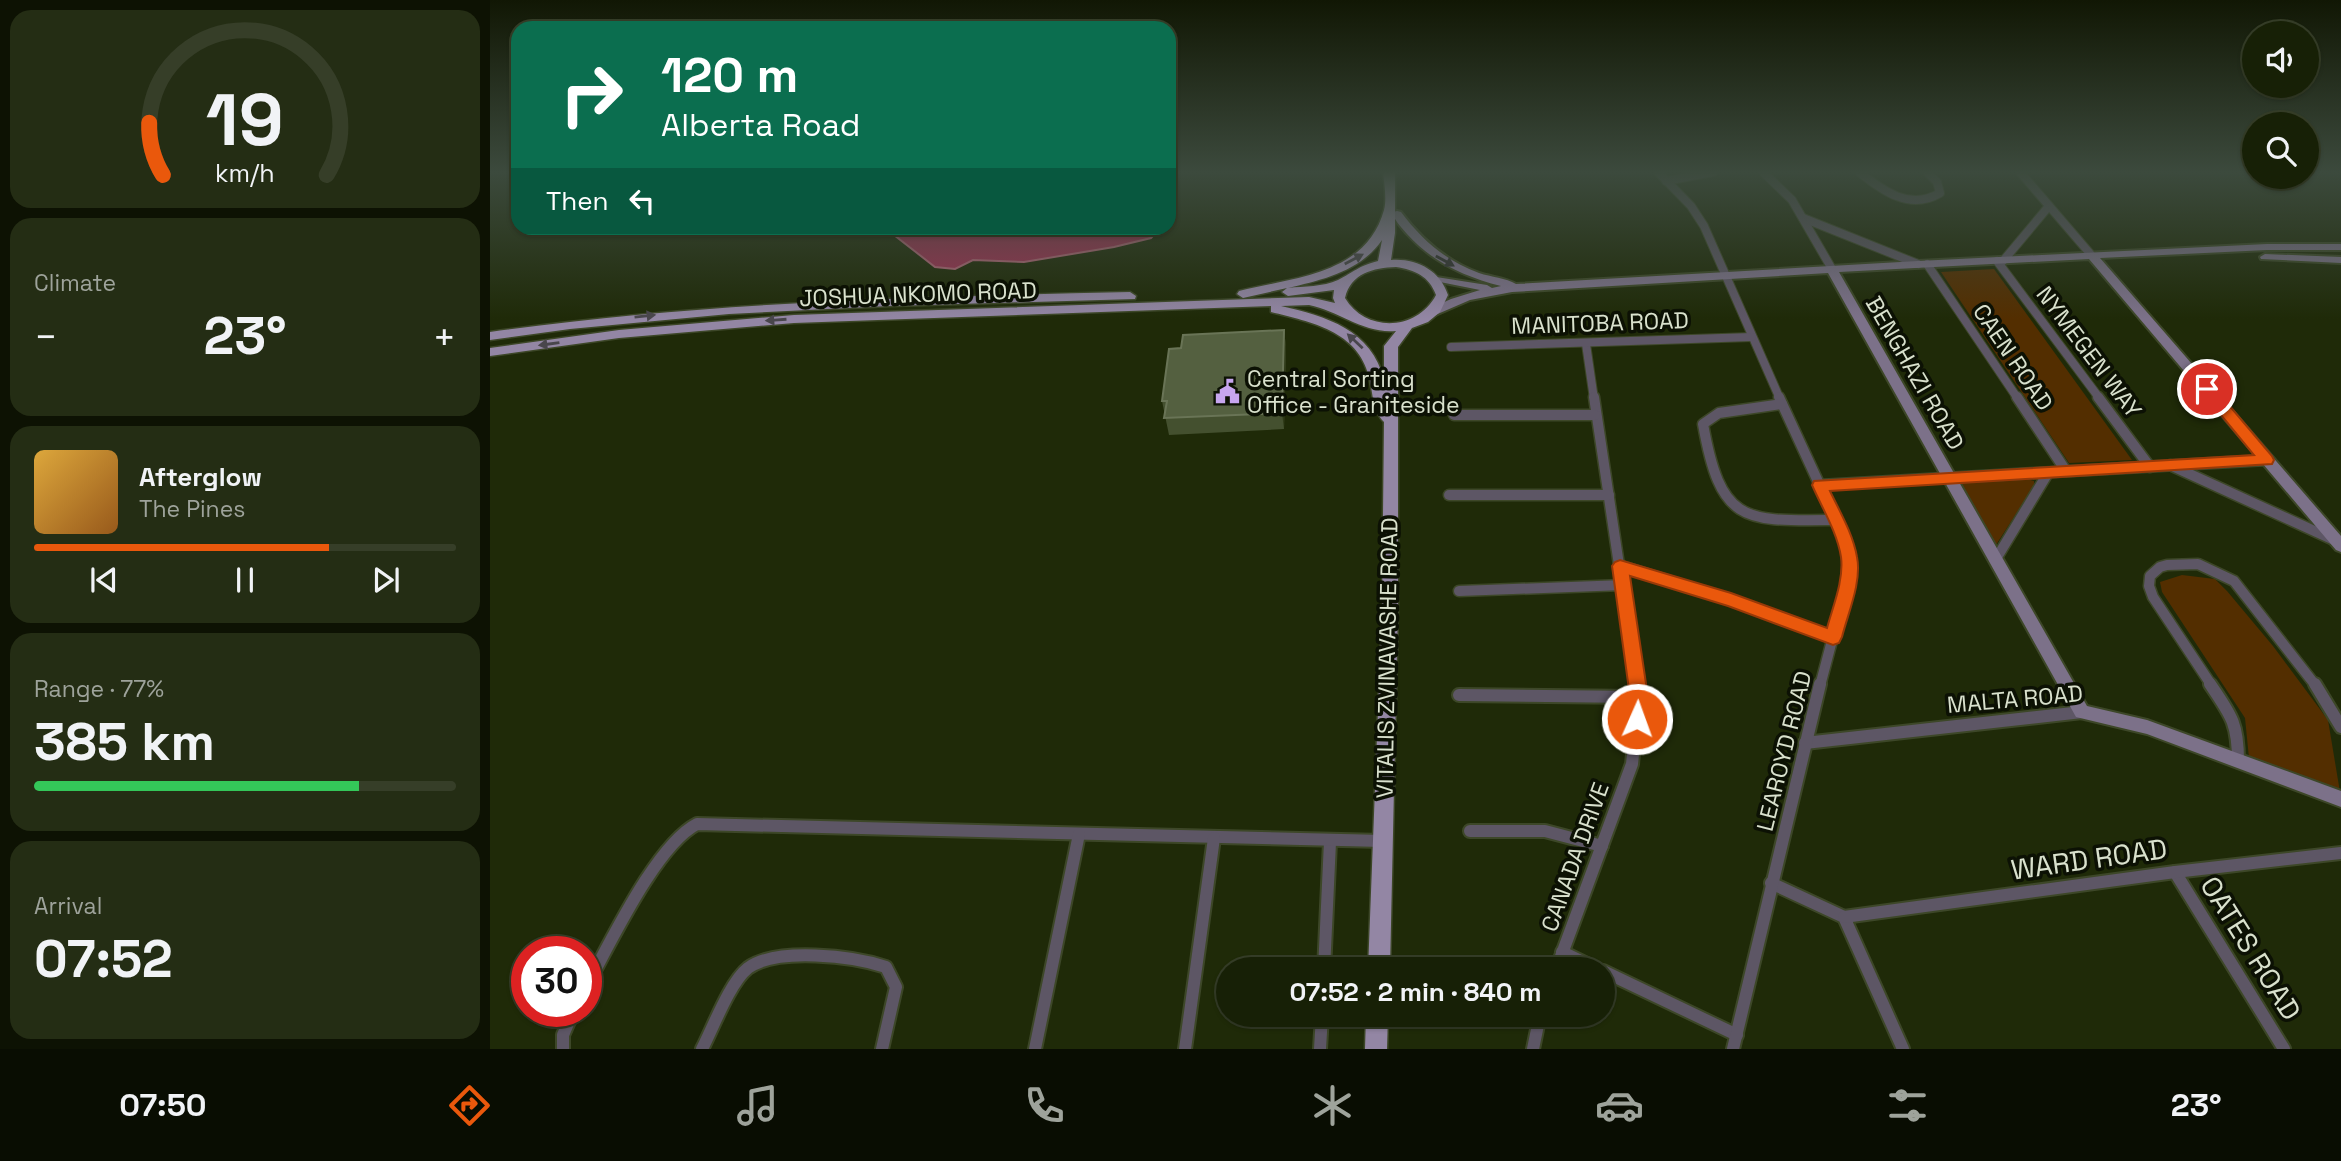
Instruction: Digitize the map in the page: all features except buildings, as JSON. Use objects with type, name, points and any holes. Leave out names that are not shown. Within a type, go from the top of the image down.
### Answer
[{"type":"main road","points":[[1246,299],[1347,263],[1371,247],[1386,221]]},
{"type":"main road","points":[[1383,264],[1388,255],[1391,221]]},
{"type":"main road","points":[[1394,221],[1399,255],[1409,265],[1434,278],[1442,295],[1433,312],[1408,325],[1391,346],[1375,326],[1347,313],[1339,298],[1344,282],[1360,270],[1383,264],[1409,265]]},
{"type":"main road","name":"JOSHUA NKOMO ROAD","points":[[490,352],[632,332],[794,319],[1246,299],[1328,288],[1344,282]]},
{"type":"main road","points":[[1246,299],[1308,315],[1327,322],[1353,338],[1369,356],[1374,367],[1380,404],[1391,423]]},
{"type":"main road","name":"JOSHUA NKOMO ROAD","points":[[490,336],[681,313],[803,304],[1246,299],[1321,303],[1347,313]]},
{"type":"main road","points":[[1375,326],[1408,325]]},
{"type":"main road","name":"VITALIS ZVINAVASHE ROAD","points":[[1380,957],[1390,607],[1391,346]]},
{"type":"main road","points":[[1376,1049],[1377,1027]]},
{"type":"street","points":[[1401,221],[1418,242],[1434,255],[1474,274],[1524,287]]},
{"type":"street","name":"LEAROYD ROAD","points":[[1701,221],[1836,520],[1850,559],[1849,576],[1805,743],[1733,1049]]},
{"type":"street","name":"BENGHAZI ROAD","points":[[1804,221],[2082,712]]},
{"type":"street","points":[[1810,221],[1923,264]]},
{"type":"street","points":[[2000,261],[2036,221]]},
{"type":"street","points":[[2062,221],[2339,544]]},
{"type":"street","points":[[1433,312],[1458,300],[1496,289],[1923,264],[2267,247],[2341,247]]},
{"type":"street","points":[[2093,257],[2137,262],[2255,257],[2341,260]]},
{"type":"street","name":"NYMEGEN WAY","points":[[2000,261],[2150,467]]},
{"type":"street","name":"CAEN ROAD","points":[[1923,264],[2066,471]]},
{"type":"street","points":[[1434,278],[1496,289]]},
{"type":"street","name":"MANITOBA ROAD","points":[[1451,347],[1752,337]]},
{"type":"street","name":"CANADA DRIVE","points":[[1560,957],[1632,764],[1639,697],[1586,344]]},
{"type":"street","points":[[1782,404],[1719,413],[1703,424],[1709,462],[1728,498],[1744,512],[1762,520],[1836,520]]},
{"type":"street","points":[[1454,415],[1595,415]]},
{"type":"street","points":[[1820,485],[2267,460]]},
{"type":"street","points":[[2170,465],[2339,544]]},
{"type":"street","points":[[1996,559],[2049,473]]},
{"type":"street","points":[[1449,495],[1609,495]]},
{"type":"street","points":[[2238,761],[2237,728],[2234,720],[2153,597],[2149,586],[2150,576],[2160,567],[2198,564],[2234,581],[2322,692],[2341,727]]},
{"type":"street","points":[[1620,566],[1731,600],[1833,637]]},
{"type":"street","points":[[1459,591],[1624,585]]},
{"type":"street","points":[[1459,695],[1639,697]]},
{"type":"street","name":"MALTA ROAD","points":[[1805,743],[2082,712],[2147,727],[2341,799]]},
{"type":"street","points":[[602,959],[658,860],[683,831],[697,824],[1330,842],[1384,841]]},
{"type":"street","points":[[1470,831],[1545,831],[1602,846]]},
{"type":"street","points":[[1035,1049],[1079,834]]},
{"type":"street","points":[[1185,1049],[1214,838]]},
{"type":"street","points":[[1325,957],[1330,842]]},
{"type":"street","name":"WARD ROAD","points":[[1844,917],[2175,872],[2341,853]]},
{"type":"street","name":"OATES ROAD","points":[[2175,872],[2284,1049]]},
{"type":"street","points":[[1771,883],[1844,917],[1903,1049]]},
{"type":"street","points":[[1562,952],[1573,957]]},
{"type":"street","points":[[702,1049],[738,979],[748,968],[777,956],[863,959],[886,967],[892,975],[895,987],[882,1049]]},
{"type":"street","points":[[1615,977],[1737,1035]]},
{"type":"street","points":[[563,1049],[563,1035],[566,1027]]},
{"type":"street","points":[[1320,1049],[1321,1027]]},
{"type":"street","points":[[1533,1049],[1538,1027]]},
{"type":"shaded area","points":[[894,235],[1154,235],[1114,247],[1024,262],[973,260],[955,269],[935,267]]},
{"type":"shaded area","points":[[1994,269],[2132,460],[2069,463],[1941,272]]},
{"type":"shaded area","points":[[2027,479],[2034,481],[2034,486],[1994,548],[1959,483]]},
{"type":"shaded area","points":[[2182,575],[2215,579],[2273,646],[2328,720],[2340,792],[2249,758],[2245,718],[2162,592],[2160,582]]},
{"type":"place","name":"Central Sorting Office - Graniteside","points":[[1227,392]]},
{"type":"route","points":[[1637,719],[1639,697],[1620,566],[1731,600],[1833,637],[1849,576],[1850,559],[1845,540],[1820,485],[2267,460],[2207,389]]}]
